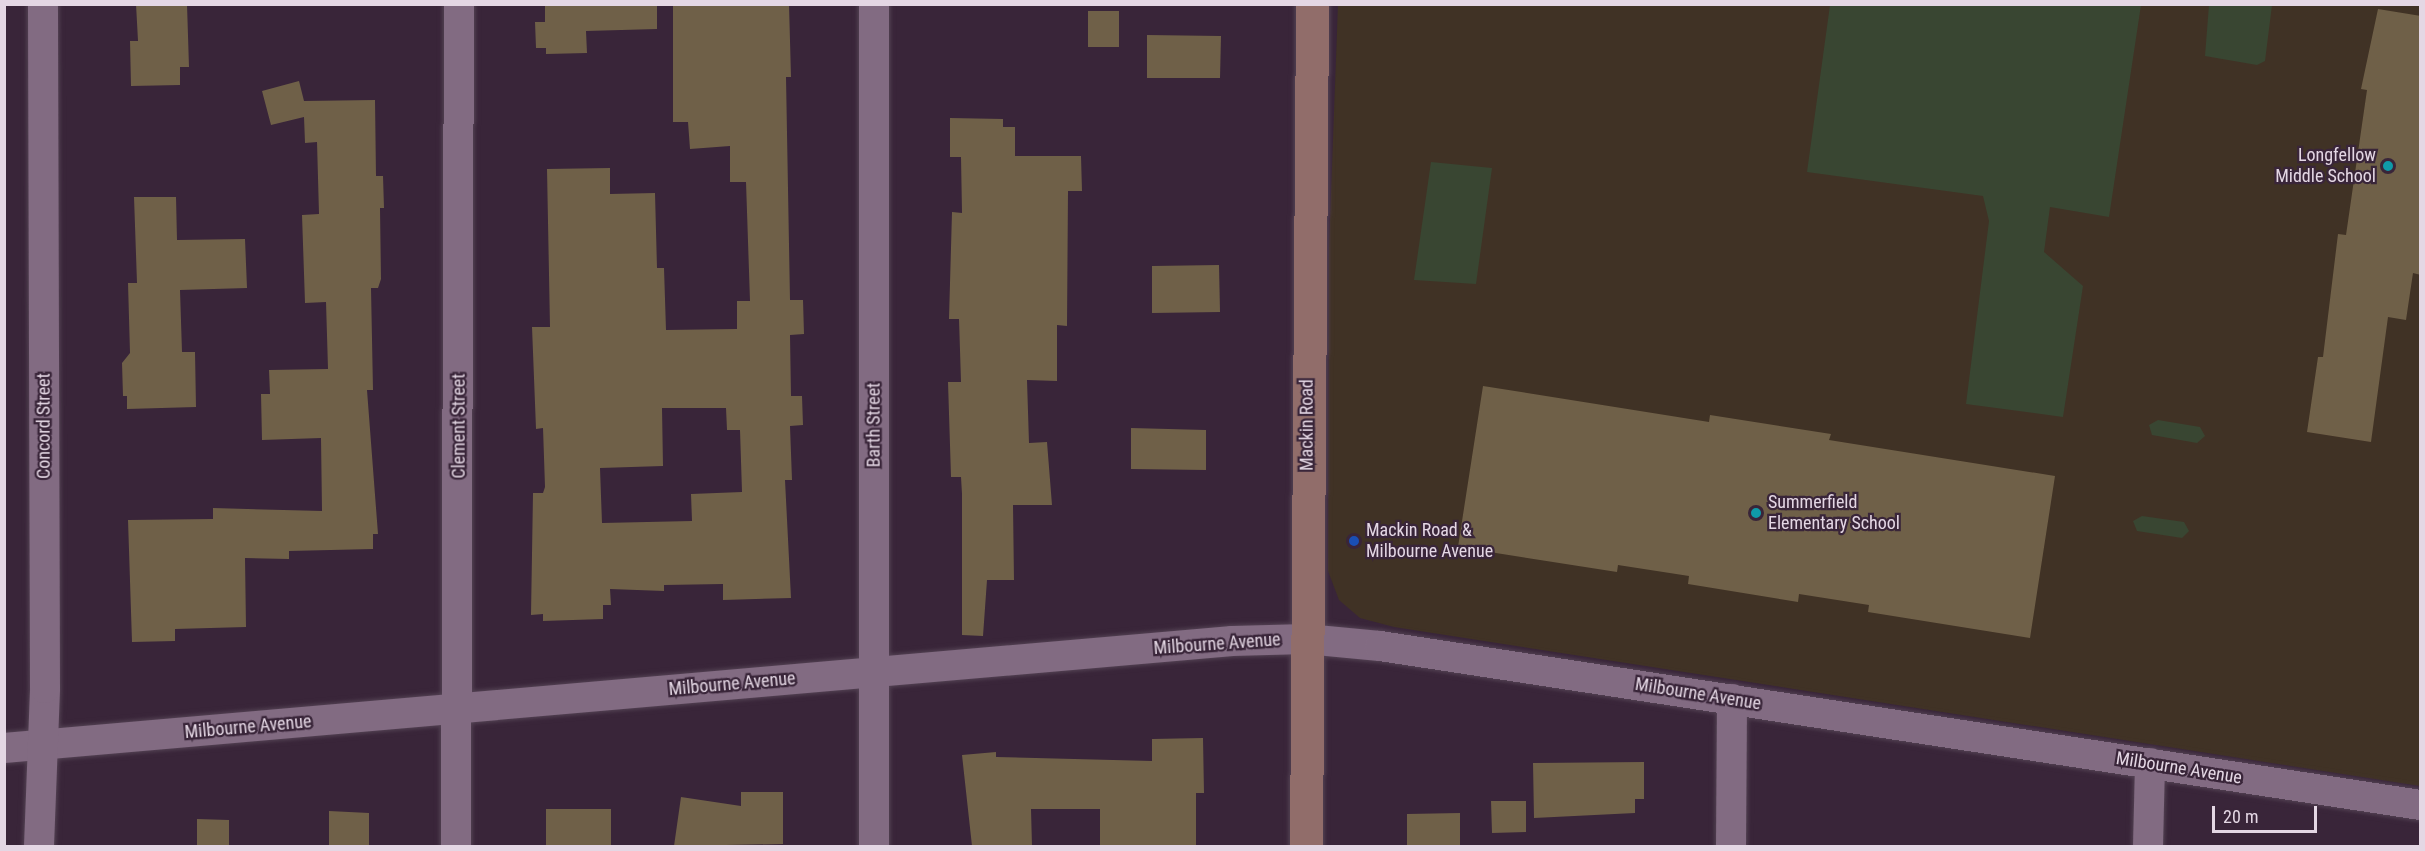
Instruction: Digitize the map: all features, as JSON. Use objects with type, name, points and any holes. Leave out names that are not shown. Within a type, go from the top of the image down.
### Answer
[{"type":"street","name":"Concord Street","points":[[39,846],[42,744],[43,4]]},
{"type":"street","name":"Clement Street","points":[[456,846],[459,4]]},
{"type":"street","name":"Barth Street","points":[[874,4],[874,846]]},
{"type":"street","name":"Mackin Road","points":[[1306,846],[1312,4]]},
{"type":"street","name":"Milbourne Avenue","points":[[4,748],[874,672],[1306,639],[1732,699],[2421,805]]},
{"type":"street","points":[[1731,846],[1732,699]]},
{"type":"street","points":[[2148,846],[2150,763]]},
{"type":"shaded area","points":[[1338,5],[2420,5],[2420,786],[1394,627],[1360,618],[1339,600],[1328,571],[1329,247]]},
{"type":"green space","points":[[1830,5],[2141,5],[2109,217],[2050,207],[2044,252],[2083,286],[2063,417],[1966,404],[1989,221],[1983,196],[1807,172]]},
{"type":"green space","points":[[2209,5],[2272,5],[2265,61],[2257,65],[2205,56]]},
{"type":"green space","points":[[1431,162],[1492,168],[1476,284],[1414,280]]},
{"type":"green space","points":[[2158,420],[2200,427],[2205,436],[2197,443],[2152,435],[2149,425]]},
{"type":"green space","points":[[2142,516],[2184,522],[2189,531],[2182,538],[2137,531],[2133,521]]},
{"type":"building","points":[[136,4],[187,4],[189,67],[180,67],[180,85],[131,86],[130,41],[138,41]]},
{"type":"building","points":[[545,4],[657,4],[657,29],[586,31],[587,53],[546,54],[546,48],[536,48],[535,22],[545,22]]},
{"type":"building","points":[[789,4],[791,77],[786,77],[790,300],[803,300],[804,334],[790,335],[791,396],[802,396],[803,425],[790,426],[792,480],[785,480],[791,598],[723,600],[723,584],[664,585],[664,591],[610,589],[611,605],[603,605],[603,619],[543,621],[543,614],[531,615],[533,493],[543,493],[545,487],[543,428],[536,429],[532,327],[550,327],[547,169],[610,168],[610,194],[655,193],[657,268],[664,268],[666,330],[737,329],[737,301],[750,301],[746,182],[730,182],[730,146],[690,149],[688,122],[673,122],[673,6]],"holes":[[[662,408],[726,408],[727,430],[740,430],[742,492],[691,494],[692,521],[602,523],[600,468],[663,466]]]},
{"type":"building","name":"Longfellow Middle School","points":[[2378,9],[2421,16],[2421,275],[2413,273],[2406,320],[2388,317],[2371,442],[2307,432],[2318,357],[2323,357],[2338,234],[2346,235],[2367,90],[2361,89]]},
{"type":"building","points":[[1088,11],[1119,11],[1119,47],[1088,47]]},
{"type":"building","points":[[1147,35],[1221,36],[1220,78],[1147,78]]},
{"type":"building","points":[[299,81],[304,101],[375,100],[376,176],[383,176],[384,208],[380,208],[381,279],[378,288],[371,288],[373,390],[367,390],[378,534],[373,534],[373,549],[289,551],[289,559],[245,558],[246,627],[175,629],[175,641],[132,642],[128,520],[213,519],[213,508],[322,511],[321,438],[262,440],[261,394],[270,394],[269,370],[328,369],[326,302],[305,303],[302,215],[319,214],[317,142],[305,143],[304,117],[271,125],[262,91]]},
{"type":"building","points":[[950,118],[1003,119],[1003,127],[1015,127],[1015,156],[1081,156],[1082,191],[1068,191],[1067,326],[1057,325],[1057,381],[1027,380],[1029,443],[1047,442],[1052,505],[1013,505],[1014,580],[987,580],[983,636],[962,635],[961,477],[951,477],[948,382],[961,382],[959,319],[949,319],[952,212],[962,213],[961,157],[950,157]]},
{"type":"building","points":[[134,197],[176,197],[177,240],[245,239],[247,288],[180,290],[182,352],[195,352],[196,407],[127,409],[127,396],[123,396],[122,363],[130,353],[128,283],[137,283]]},
{"type":"building","points":[[1219,265],[1220,312],[1152,313],[1152,266]]},
{"type":"building","name":"Summerfield Elementary School","points":[[1483,386],[1709,422],[1710,415],[1831,434],[1829,440],[2055,476],[2030,638],[1868,612],[1869,605],[1799,594],[1798,602],[1688,584],[1689,576],[1618,565],[1617,572],[1458,547]]},
{"type":"building","points":[[1131,428],[1206,430],[1206,470],[1131,469]]},
{"type":"building","points":[[1203,738],[1204,793],[1196,793],[1196,846],[1100,846],[1100,809],[1031,809],[1032,846],[972,846],[962,755],[996,752],[996,757],[1152,761],[1152,739]]},
{"type":"building","points":[[1644,762],[1644,799],[1635,799],[1635,813],[1534,818],[1533,763]]},
{"type":"building","points":[[741,792],[783,792],[783,844],[674,846],[681,797],[741,806]]},
{"type":"building","points":[[1491,801],[1526,801],[1526,832],[1492,833]]},
{"type":"building","points":[[546,809],[611,809],[611,846],[546,846]]},
{"type":"building","points":[[329,811],[369,813],[369,846],[329,846]]},
{"type":"building","points":[[1460,813],[1460,846],[1407,846],[1407,814]]},
{"type":"building","points":[[197,819],[229,820],[229,846],[197,846]]},
{"type":"place","name":"Longfellow Middle School","points":[[2388,166]]},
{"type":"place","name":"Summerfield Elementary School","points":[[1756,513]]},
{"type":"place","name":"Mackin Road & Milbourne Avenue","points":[[1354,541]]}]
